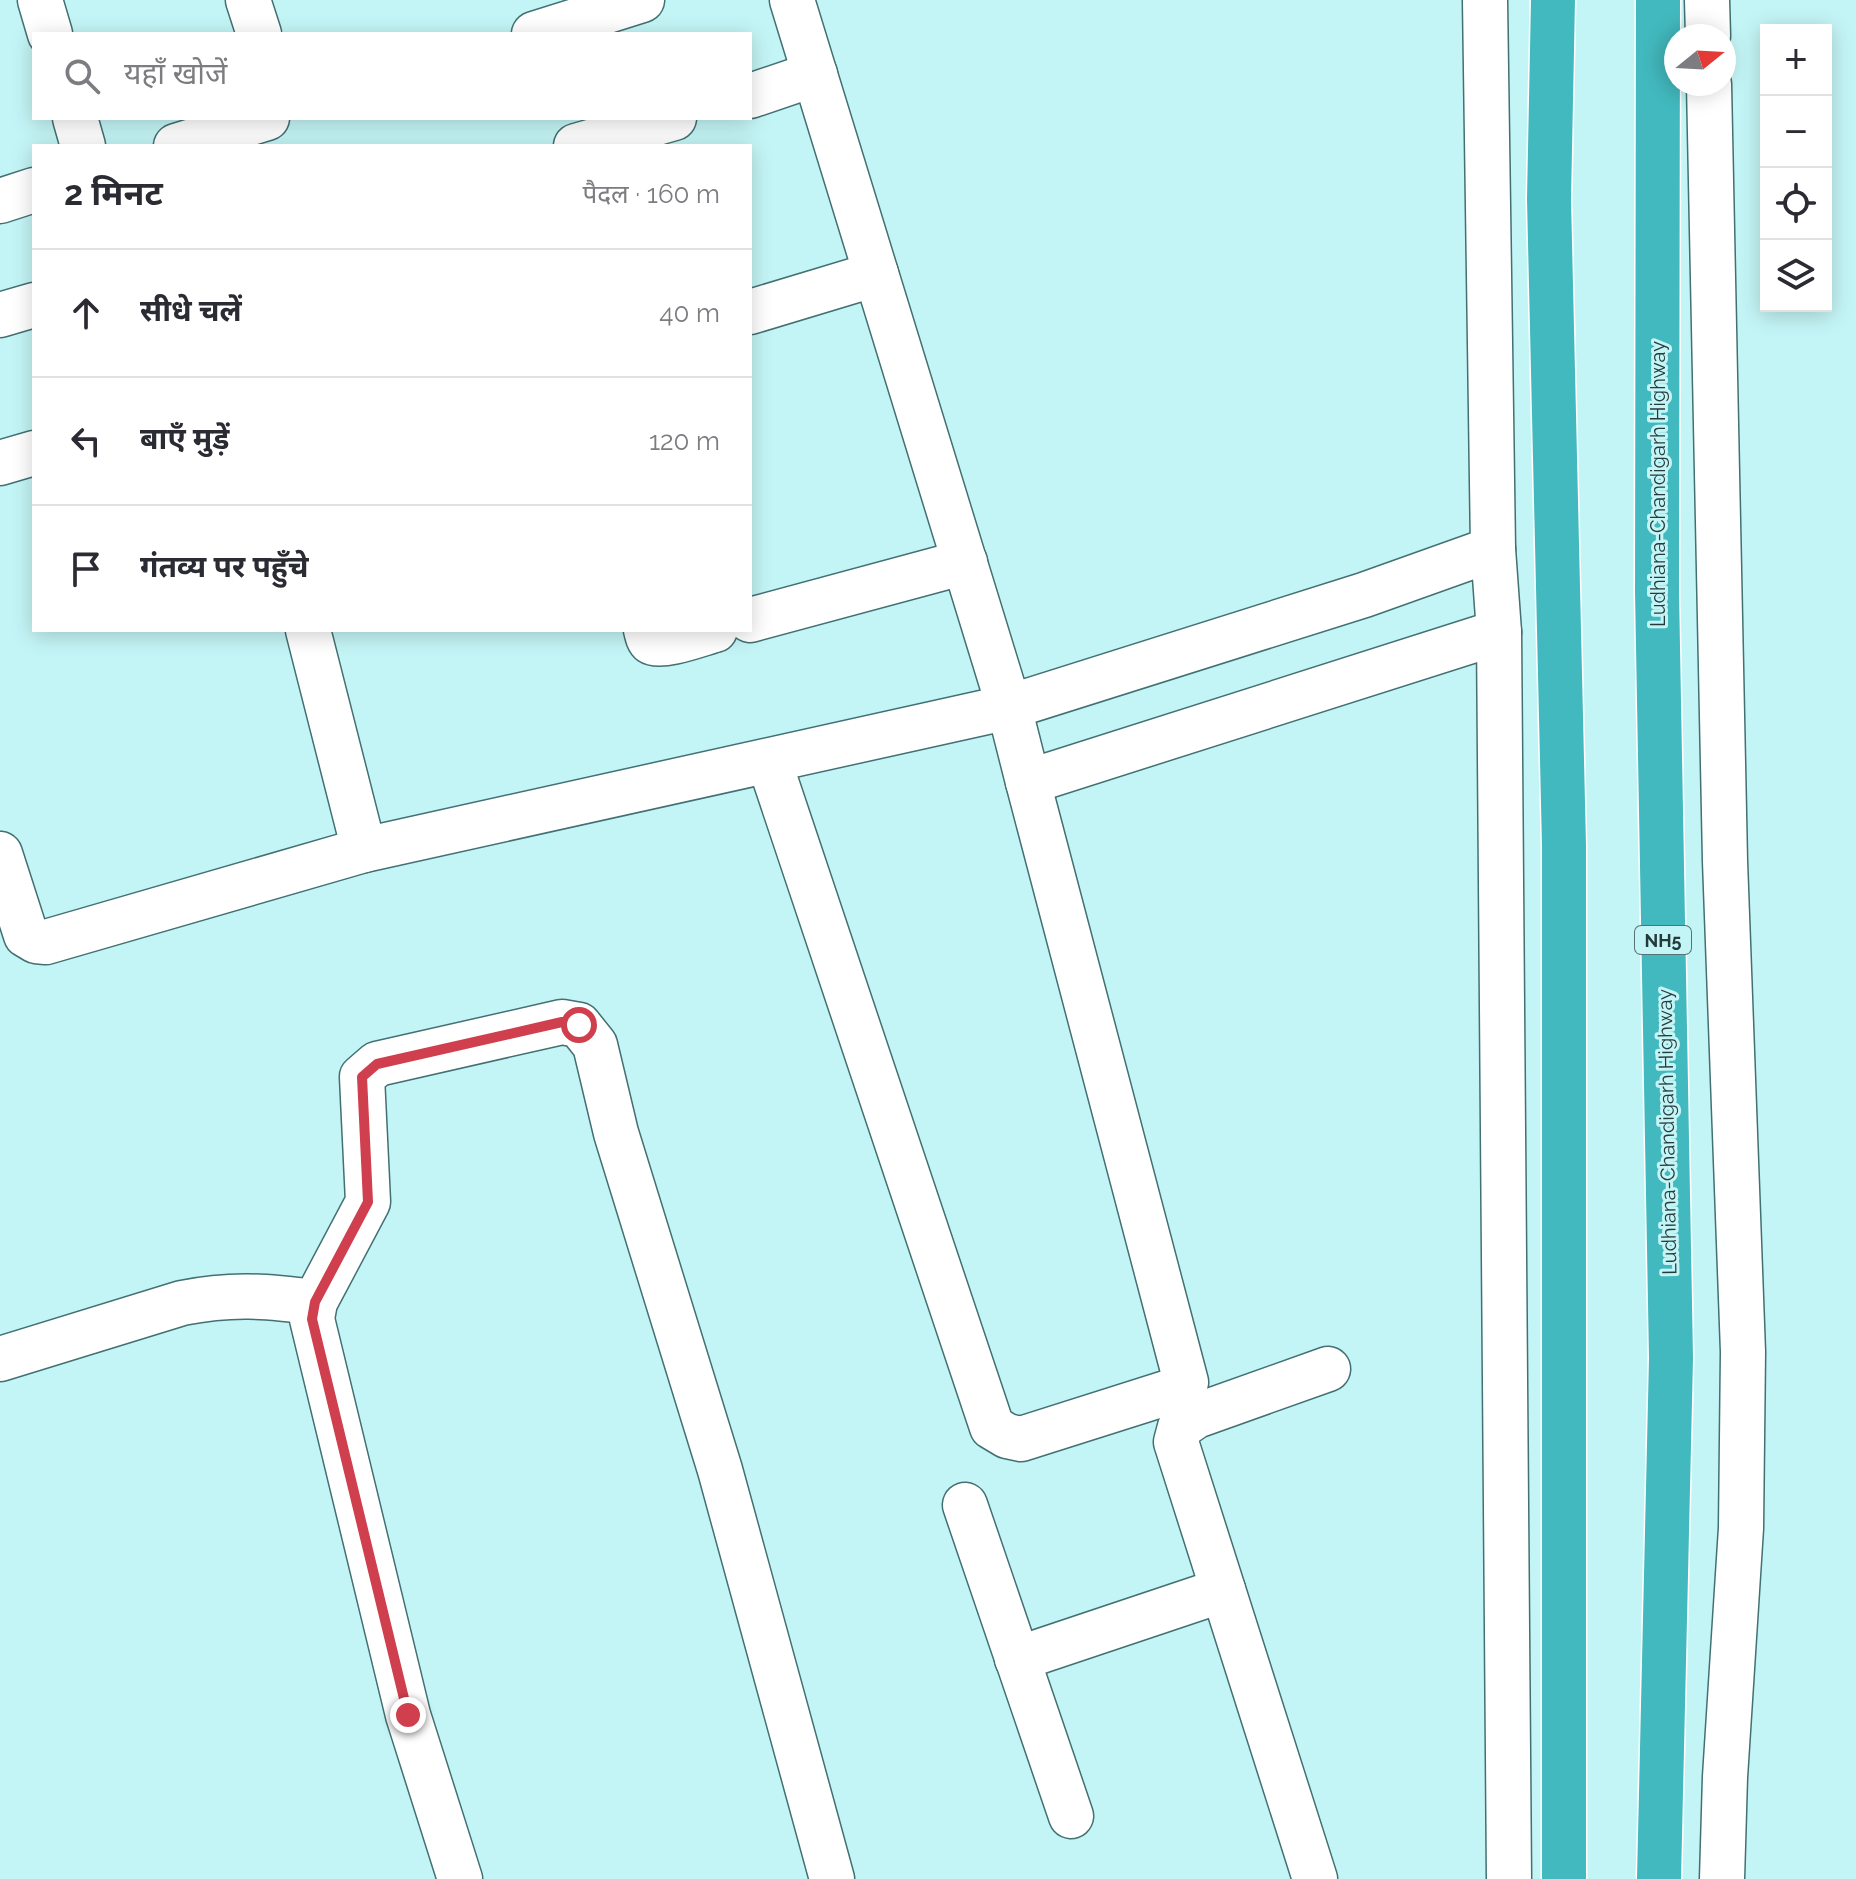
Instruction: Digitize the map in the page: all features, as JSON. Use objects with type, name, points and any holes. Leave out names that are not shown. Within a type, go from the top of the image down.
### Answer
[{"type":"highway","points":[[1553,0],[1549,199],[1564,846],[1564,1879]]},
{"type":"highway","name":"Ludhiana-Chandigarh Highway","points":[[1658,0],[1657,592],[1671,1358],[1659,1879]]},
{"type":"street","points":[[40,0],[49,32]]},
{"type":"street","points":[[248,0],[258,32]]},
{"type":"street","points":[[540,32],[642,0]]},
{"type":"street","points":[[769,761],[992,1427],[1007,1436],[1021,1439],[1182,1388],[1186,1382],[1009,707],[792,0]]},
{"type":"street","points":[[1485,0],[1493,549],[1499,632],[1509,1879]]},
{"type":"street","points":[[1707,0],[1708,24]]},
{"type":"street","points":[[752,95],[815,74]]},
{"type":"street","points":[[1709,96],[1725,861],[1743,1352],[1741,1528],[1725,1777],[1722,1879]]},
{"type":"street","points":[[76,120],[82,144]]},
{"type":"street","points":[[182,144],[260,120]]},
{"type":"street","points":[[583,144],[667,120]]},
{"type":"street","points":[[0,201],[32,191]]},
{"type":"street","points":[[752,311],[876,274]]},
{"type":"street","points":[[0,315],[32,306]]},
{"type":"street","points":[[0,463],[32,454]]},
{"type":"street","points":[[0,854],[26,935],[46,942],[364,850],[1009,707],[1364,595],[1493,549]]},
{"type":"street","points":[[752,619],[965,562]]},
{"type":"street","points":[[309,632],[364,850]]},
{"type":"street","points":[[647,632],[653,643],[664,644],[708,632]]},
{"type":"street","points":[[1028,782],[1499,632]]},
{"type":"street","points":[[460,1879],[404,1700],[312,1319],[315,1302],[368,1202],[362,1077],[370,1068],[562,1022],[579,1025],[595,1045],[616,1133],[720,1470],[832,1879]]},
{"type":"street","points":[[0,1359],[205,1298],[249,1294],[315,1302]]},
{"type":"street","points":[[1315,1879],[1176,1442],[1180,1427],[1196,1416],[1328,1369]]},
{"type":"street","points":[[965,1505],[1071,1816]]},
{"type":"street","points":[[1017,1659],[1223,1590]]},
{"type":"route","points":[[408,1715],[312,1319],[315,1302],[368,1202],[362,1077],[377,1064],[562,1022],[579,1025]]}]
